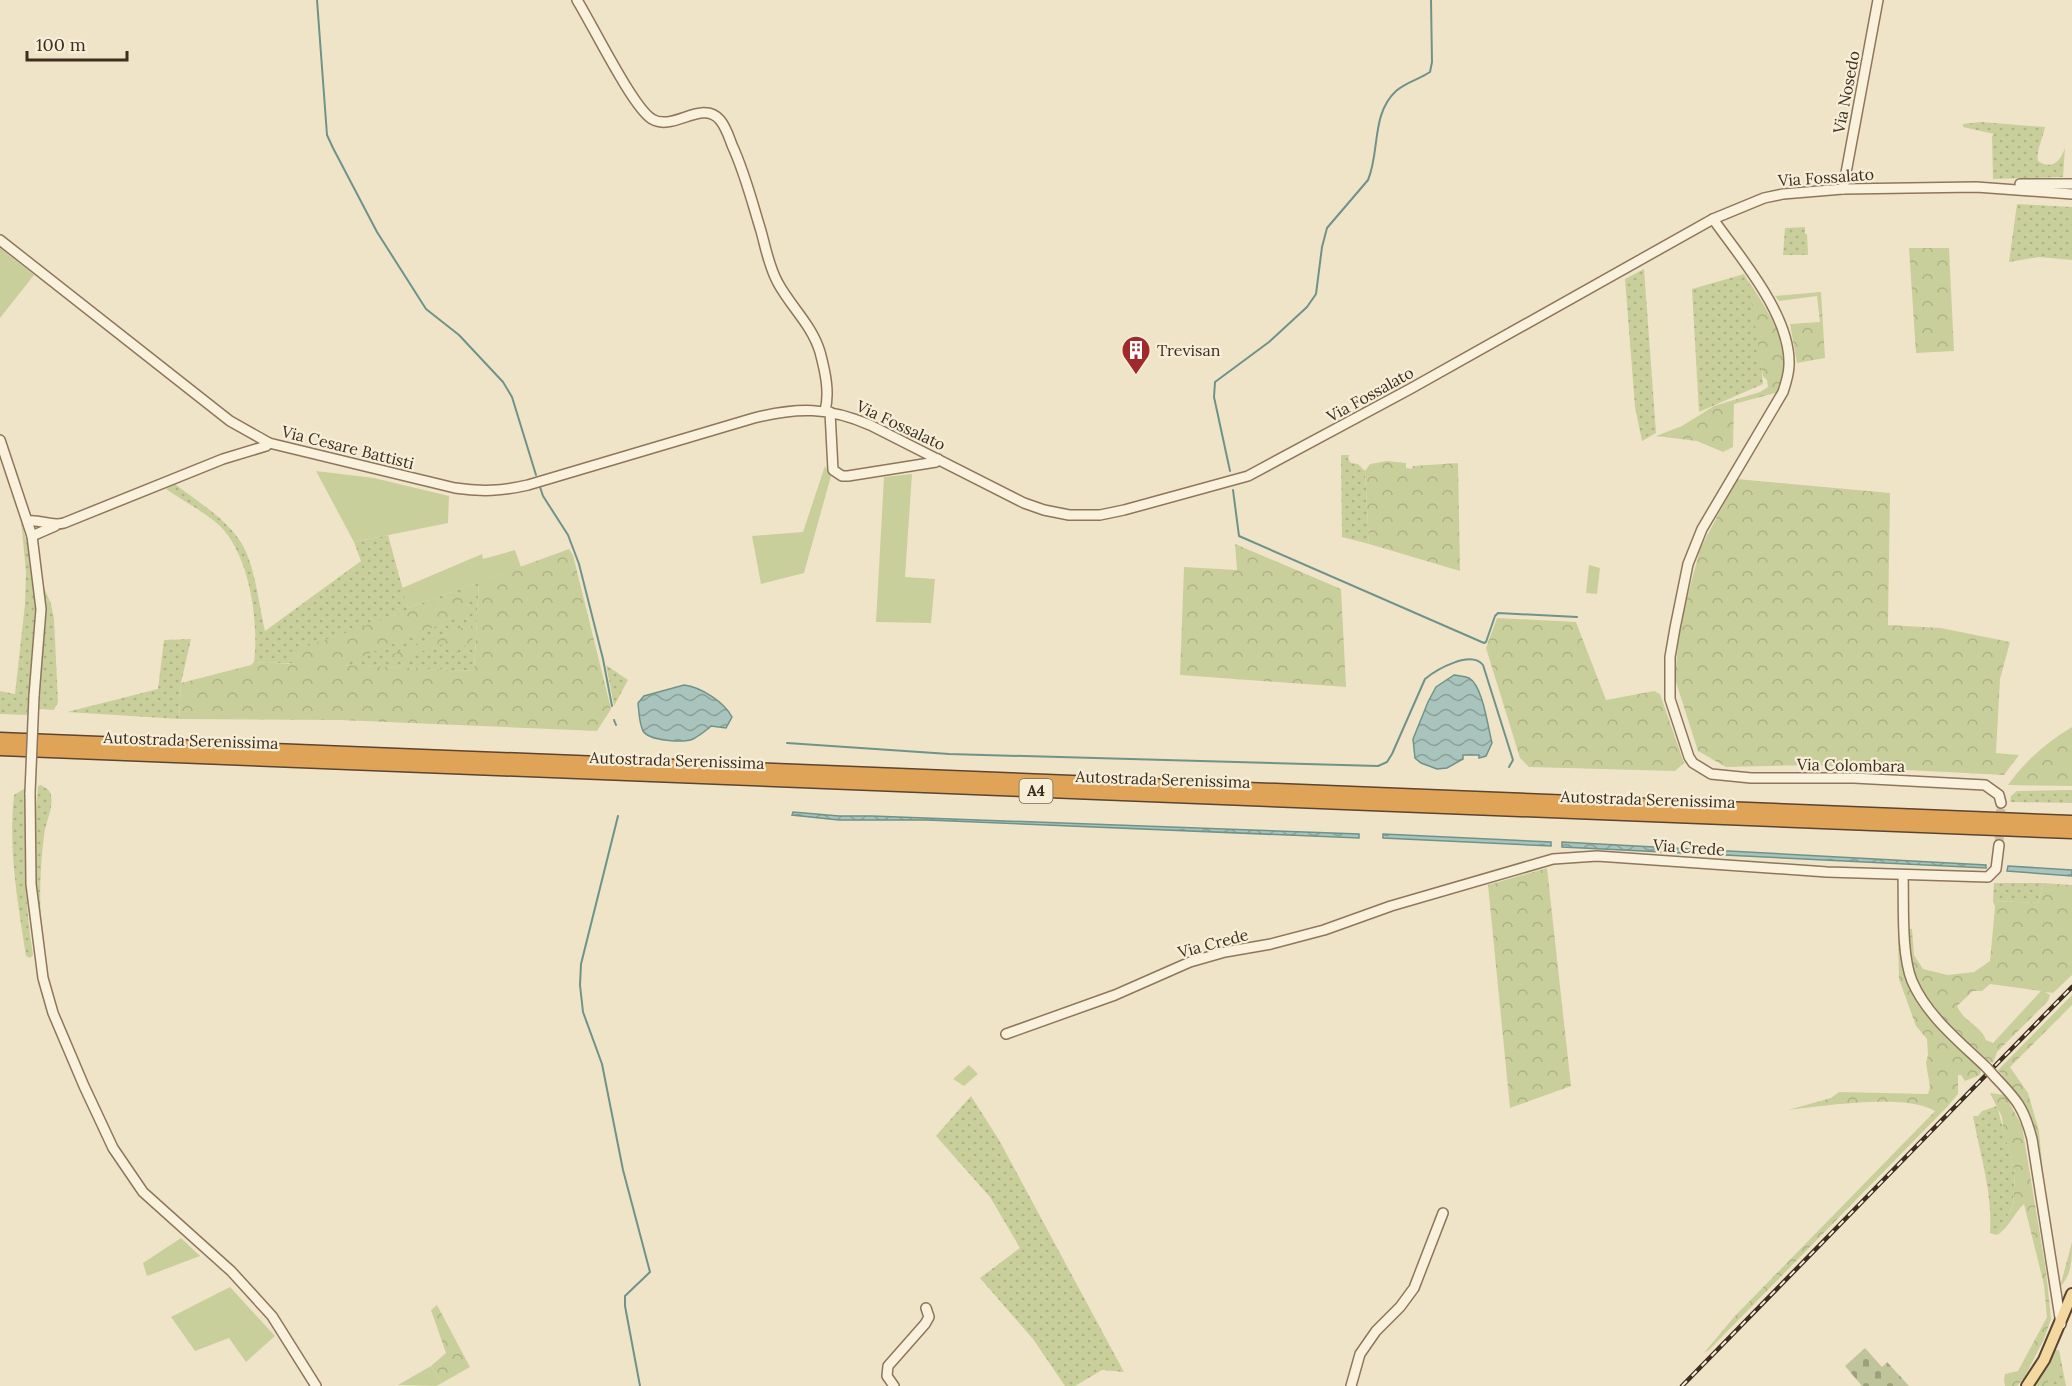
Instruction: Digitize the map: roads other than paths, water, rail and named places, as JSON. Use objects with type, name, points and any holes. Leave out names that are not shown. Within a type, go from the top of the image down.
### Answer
[{"type":"highway","name":"Autostrada Serenissima","points":[[0,740],[2072,822]]},
{"type":"highway","name":"Autostrada Serenissima","points":[[0,750],[2072,832]]},
{"type":"main road","points":[[2027,1386],[2044,1360],[2072,1294]]},
{"type":"street","points":[[577,0],[630,91],[652,120],[665,122],[706,112],[716,115],[722,123],[744,169],[771,268],[779,285],[813,334],[820,352],[827,387],[833,470],[842,476],[855,476],[936,462],[938,459]]},
{"type":"street","name":"Via Nosedo","points":[[1843,189],[1878,0]]},
{"type":"street","points":[[2006,188],[2036,183],[2072,183]]},
{"type":"street","name":"Via Fossalato","points":[[677,441],[783,411],[827,411],[870,425],[1024,503],[1069,515],[1100,515],[1228,483],[1264,470],[1713,219],[1764,198],[1783,194],[1843,189],[2006,188],[2072,194]]},
{"type":"street","name":"Via Colombara","points":[[1713,219],[1773,308],[1787,344],[1789,364],[1783,392],[1695,543],[1684,583],[1670,657],[1670,699],[1693,763],[1711,774],[1751,778],[1854,778],[1985,785],[1999,795],[2001,803]]},
{"type":"street","name":"Via Cesare Battisti","points":[[0,240],[243,430],[269,443],[455,488],[491,491],[528,485],[677,441]]},
{"type":"street","points":[[0,440],[32,536],[41,609],[30,793],[31,884],[43,978],[53,1013],[113,1148],[143,1192],[231,1271],[272,1316],[316,1386]]},
{"type":"street","points":[[32,536],[223,459],[266,446],[269,443]]},
{"type":"street","points":[[28,521],[38,521],[55,526]]},
{"type":"street","points":[[1999,845],[1996,869],[1988,877],[1903,875],[1907,960],[1912,980],[1921,997],[1941,1023],[2017,1099],[2026,1116],[2034,1150],[2061,1324]]},
{"type":"street","name":"Via Crede","points":[[1006,1034],[1115,995],[1190,962],[1324,930],[1391,906],[1553,859],[1598,856],[1903,875]]},
{"type":"street","points":[[1351,1386],[1360,1354],[1376,1331],[1400,1307],[1413,1288],[1443,1213]]},
{"type":"street","points":[[894,1386],[887,1376],[888,1366],[925,1324],[929,1317],[926,1308]]},
{"type":"water","points":[[1454,675],[1469,678],[1478,689],[1492,743],[1486,756],[1479,758],[1479,755],[1463,755],[1463,759],[1447,768],[1437,769],[1415,758],[1413,739],[1436,687]]},
{"type":"water","points":[[684,685],[705,692],[724,706],[732,717],[726,728],[711,726],[693,739],[682,741],[659,739],[643,731],[638,703],[644,696]]},
{"type":"water","points":[[793,812],[839,816],[1359,834],[1359,838],[927,820],[839,820],[792,815]]},
{"type":"water","points":[[1383,834],[1551,842],[1551,846],[1383,838]]},
{"type":"water","points":[[1562,842],[1986,865],[1986,868],[1562,847]]},
{"type":"water","points":[[2008,866],[2072,870],[2072,876],[2007,871]]},
{"type":"waterway","points":[[317,0],[327,135],[377,232],[426,309],[459,335],[503,382],[512,397],[536,475]]},
{"type":"waterway","points":[[1230,471],[1214,397],[1215,382],[1269,342],[1307,307],[1316,294],[1322,247],[1327,228],[1368,180],[1372,169],[1379,122],[1388,100],[1404,85],[1430,72],[1432,62],[1431,0]]},
{"type":"waterway","points":[[540,487],[543,496],[568,535],[579,564],[603,659],[612,706]]},
{"type":"waterway","points":[[1233,490],[1239,536],[1484,643],[1498,613],[1577,617]]},
{"type":"waterway","points":[[787,743],[949,754],[1378,766],[1387,762],[1392,754],[1425,679],[1445,666],[1471,659],[1483,665],[1513,760],[1509,767]]},
{"type":"waterway","points":[[614,720],[616,725]]},
{"type":"waterway","points":[[618,816],[581,964],[580,985],[583,1012],[602,1064],[623,1170],[650,1272],[625,1296],[640,1386]]},
{"type":"tunnel","points":[[1999,845],[2001,803]]},
{"type":"railway","points":[[1682,1386],[2072,987]]},
{"type":"place","name":"Trevisan","points":[[1136,376]]}]
